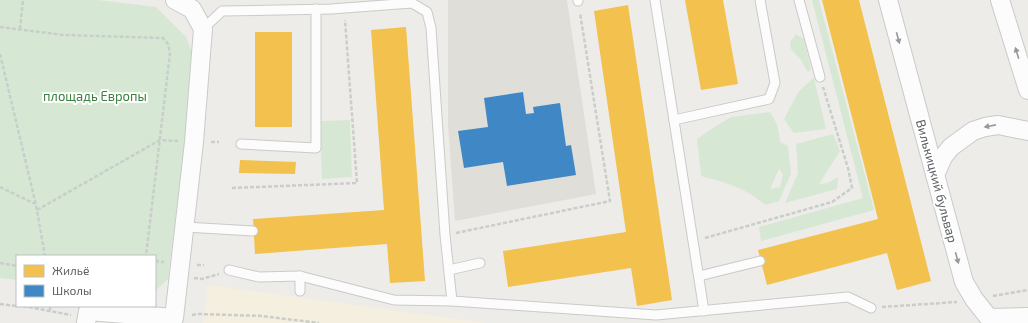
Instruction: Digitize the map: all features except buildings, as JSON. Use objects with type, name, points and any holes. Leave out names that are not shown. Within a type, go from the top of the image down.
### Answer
[{"type":"street","points":[[87,321],[88,311],[174,318],[194,142],[203,29],[192,9],[175,0]]},
{"type":"street","name":"Вилькицкий бульвар","points":[[888,0],[964,282],[974,299],[989,318],[1028,317]]},
{"type":"street","points":[[1000,0],[1028,90]]},
{"type":"street","points":[[935,175],[943,157],[951,147],[974,132],[985,127],[998,125],[1028,131]]},
{"type":"lane","points":[[655,0],[704,311]]},
{"type":"lane","points":[[674,120],[769,100],[775,83],[760,0]]},
{"type":"lane","points":[[799,0],[820,77]]},
{"type":"lane","points":[[203,29],[222,11],[316,9],[412,3],[427,12],[431,28],[445,235],[452,300]]},
{"type":"lane","points":[[240,144],[316,148],[316,9]]},
{"type":"lane","points":[[185,227],[253,230]]},
{"type":"lane","points":[[699,276],[760,260]]},
{"type":"lane","points":[[449,270],[480,264]]},
{"type":"lane","points":[[229,270],[259,277],[300,276],[394,300],[452,300],[656,315],[848,297],[871,308]]},
{"type":"lane","points":[[300,276],[300,291]]},
{"type":"path","points":[[20,30],[23,0]]},
{"type":"path","points":[[445,235],[610,201],[578,0]]},
{"type":"path","points":[[0,27],[64,35],[163,38],[168,44],[170,54],[146,255]]},
{"type":"path","points":[[0,54],[36,205],[45,255]]},
{"type":"path","points":[[693,241],[832,202],[852,188],[848,168],[820,77]]},
{"type":"path","points":[[37,210],[160,140],[219,142]]},
{"type":"path","points":[[0,186],[36,205]]},
{"type":"path","points":[[0,263],[16,266]]},
{"type":"path","points":[[179,276],[202,279],[229,270]]},
{"type":"path","points":[[988,297],[1028,290]]},
{"type":"path","points":[[0,304],[16,306]]},
{"type":"path","points":[[871,308],[948,304]]},
{"type":"path","points":[[30,307],[50,310],[87,321]]},
{"type":"path","points":[[174,318],[198,314],[262,316],[319,323]]},
{"type":"shaded area","points":[[448,0],[567,0],[596,194],[455,221],[448,125]]},
{"type":"green space","name":"площадь Европы","points":[[0,0],[99,0],[156,7],[186,37],[195,59],[168,279],[156,290],[156,255],[16,255],[16,280],[0,278]]},
{"type":"green space","points":[[812,0],[819,0],[874,210],[761,241],[759,227],[863,198]]},
{"type":"green space","points":[[796,34],[804,39],[811,69],[808,72],[801,60],[791,49],[790,42]]},
{"type":"green space","points":[[814,78],[826,129],[794,133],[784,119],[799,91]]},
{"type":"green space","points":[[770,112],[774,119],[780,142],[788,146],[791,174],[779,201],[765,205],[751,194],[743,190],[727,183],[701,176],[697,139],[731,117]],"holes":[[[779,169],[783,174],[780,187],[770,189]]]},
{"type":"green space","points":[[350,120],[352,177],[322,179],[320,121]]},
{"type":"green space","points":[[833,134],[840,151],[819,184],[828,183],[838,177],[837,189],[785,203],[798,173],[796,144]]},
{"type":"sand","points":[[208,285],[486,323],[203,323]]}]
